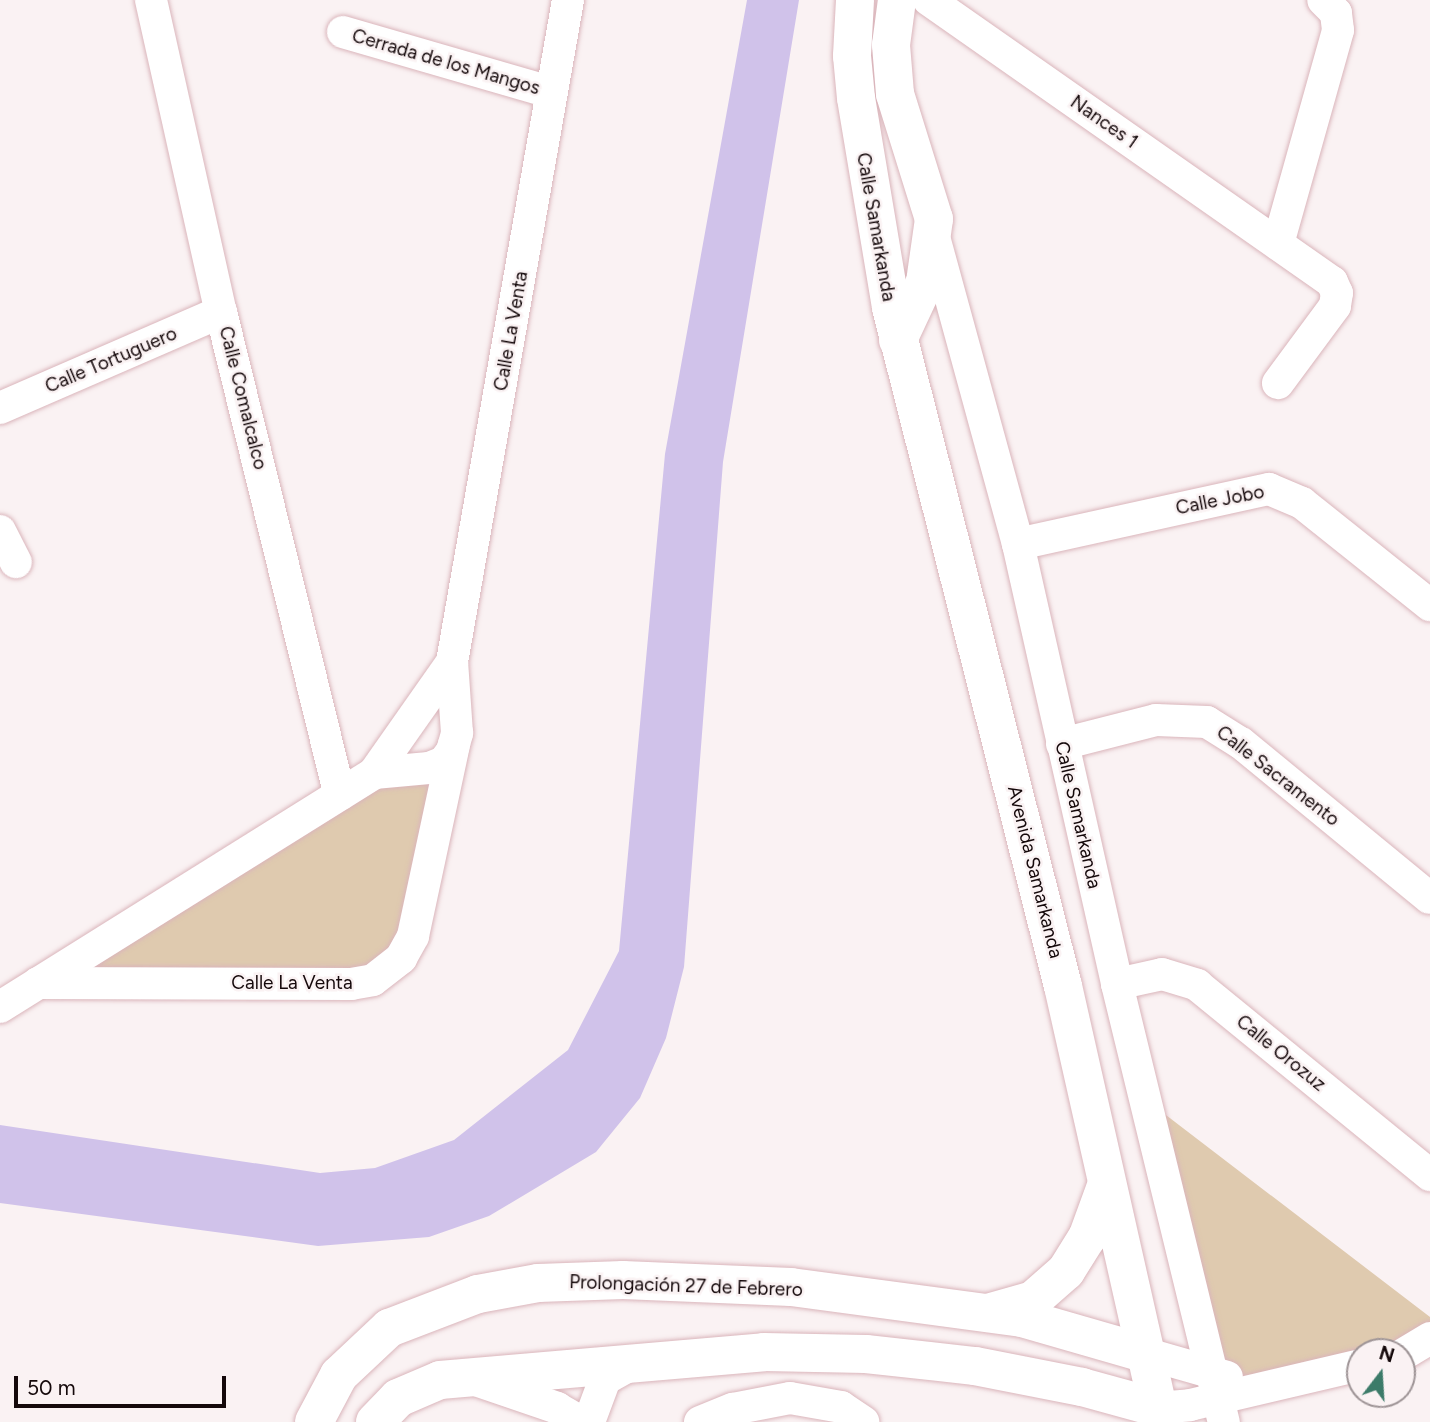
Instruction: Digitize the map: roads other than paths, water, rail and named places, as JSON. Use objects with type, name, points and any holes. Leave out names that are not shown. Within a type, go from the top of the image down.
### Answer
[{"type":"street","name":"Calle Comalcalco","points":[[151,0],[221,312],[340,794]]},
{"type":"street","name":"Calle La Venta","points":[[38,983],[351,984],[373,980],[409,947],[454,745],[452,662],[568,0]]},
{"type":"street","name":"Calle Samarkanda","points":[[855,0],[852,56],[861,136],[898,340]]},
{"type":"street","name":"Calle Samarkanda","points":[[897,0],[891,45],[895,94],[929,193],[933,232],[1018,544],[1117,984],[1218,1397]]},
{"type":"street","name":"Nances 1","points":[[929,0],[1332,282],[1337,293],[1335,306],[1278,383]]},
{"type":"street","points":[[1278,244],[1336,8]]},
{"type":"street","name":"Cerrada de los Mangos","points":[[343,32],[550,92]]},
{"type":"street","name":"Calle Samarkanda","points":[[898,340],[925,282],[933,232]]},
{"type":"street","name":"Calle Tortuguero","points":[[0,408],[221,312]]},
{"type":"street","name":"Avenida Samarkanda","points":[[898,340],[1060,972],[1159,1415]]},
{"type":"street","name":"Calle Jobo","points":[[1018,544],[1269,489],[1302,503],[1430,605]]},
{"type":"street","points":[[0,531],[16,562]]},
{"type":"street","name":"Calle La Venta","points":[[0,1007],[374,773],[452,662]]},
{"type":"street","name":"Calle Sacramento","points":[[1062,744],[1156,720],[1207,722],[1241,743],[1430,898]]},
{"type":"street","name":"Calle La Venta","points":[[374,773],[429,768],[444,762],[454,745]]},
{"type":"street","name":"Calle Orozuz","points":[[1117,984],[1162,974],[1197,985],[1430,1175]]},
{"type":"street","points":[[985,1312],[1033,1300],[1066,1271],[1087,1238],[1107,1186]]},
{"type":"street","name":"Prolongación 27 de Febrero","points":[[314,1422],[339,1375],[389,1328],[449,1303],[506,1287],[580,1280],[743,1284],[985,1312],[1080,1331],[1147,1353]]},
{"type":"street","points":[[375,1422],[398,1398],[418,1388],[465,1376],[640,1360],[829,1351],[975,1366],[1082,1387],[1159,1415],[1218,1397],[1346,1368]]},
{"type":"street","points":[[1147,1353],[1218,1397]]},
{"type":"street","points":[[590,1422],[605,1379],[640,1360]]},
{"type":"street","points":[[975,1366],[1068,1398],[1112,1422]]},
{"type":"street","points":[[465,1376],[557,1408],[581,1422]]},
{"type":"street","points":[[701,1422],[733,1409],[790,1398],[841,1407],[863,1422]]}]
